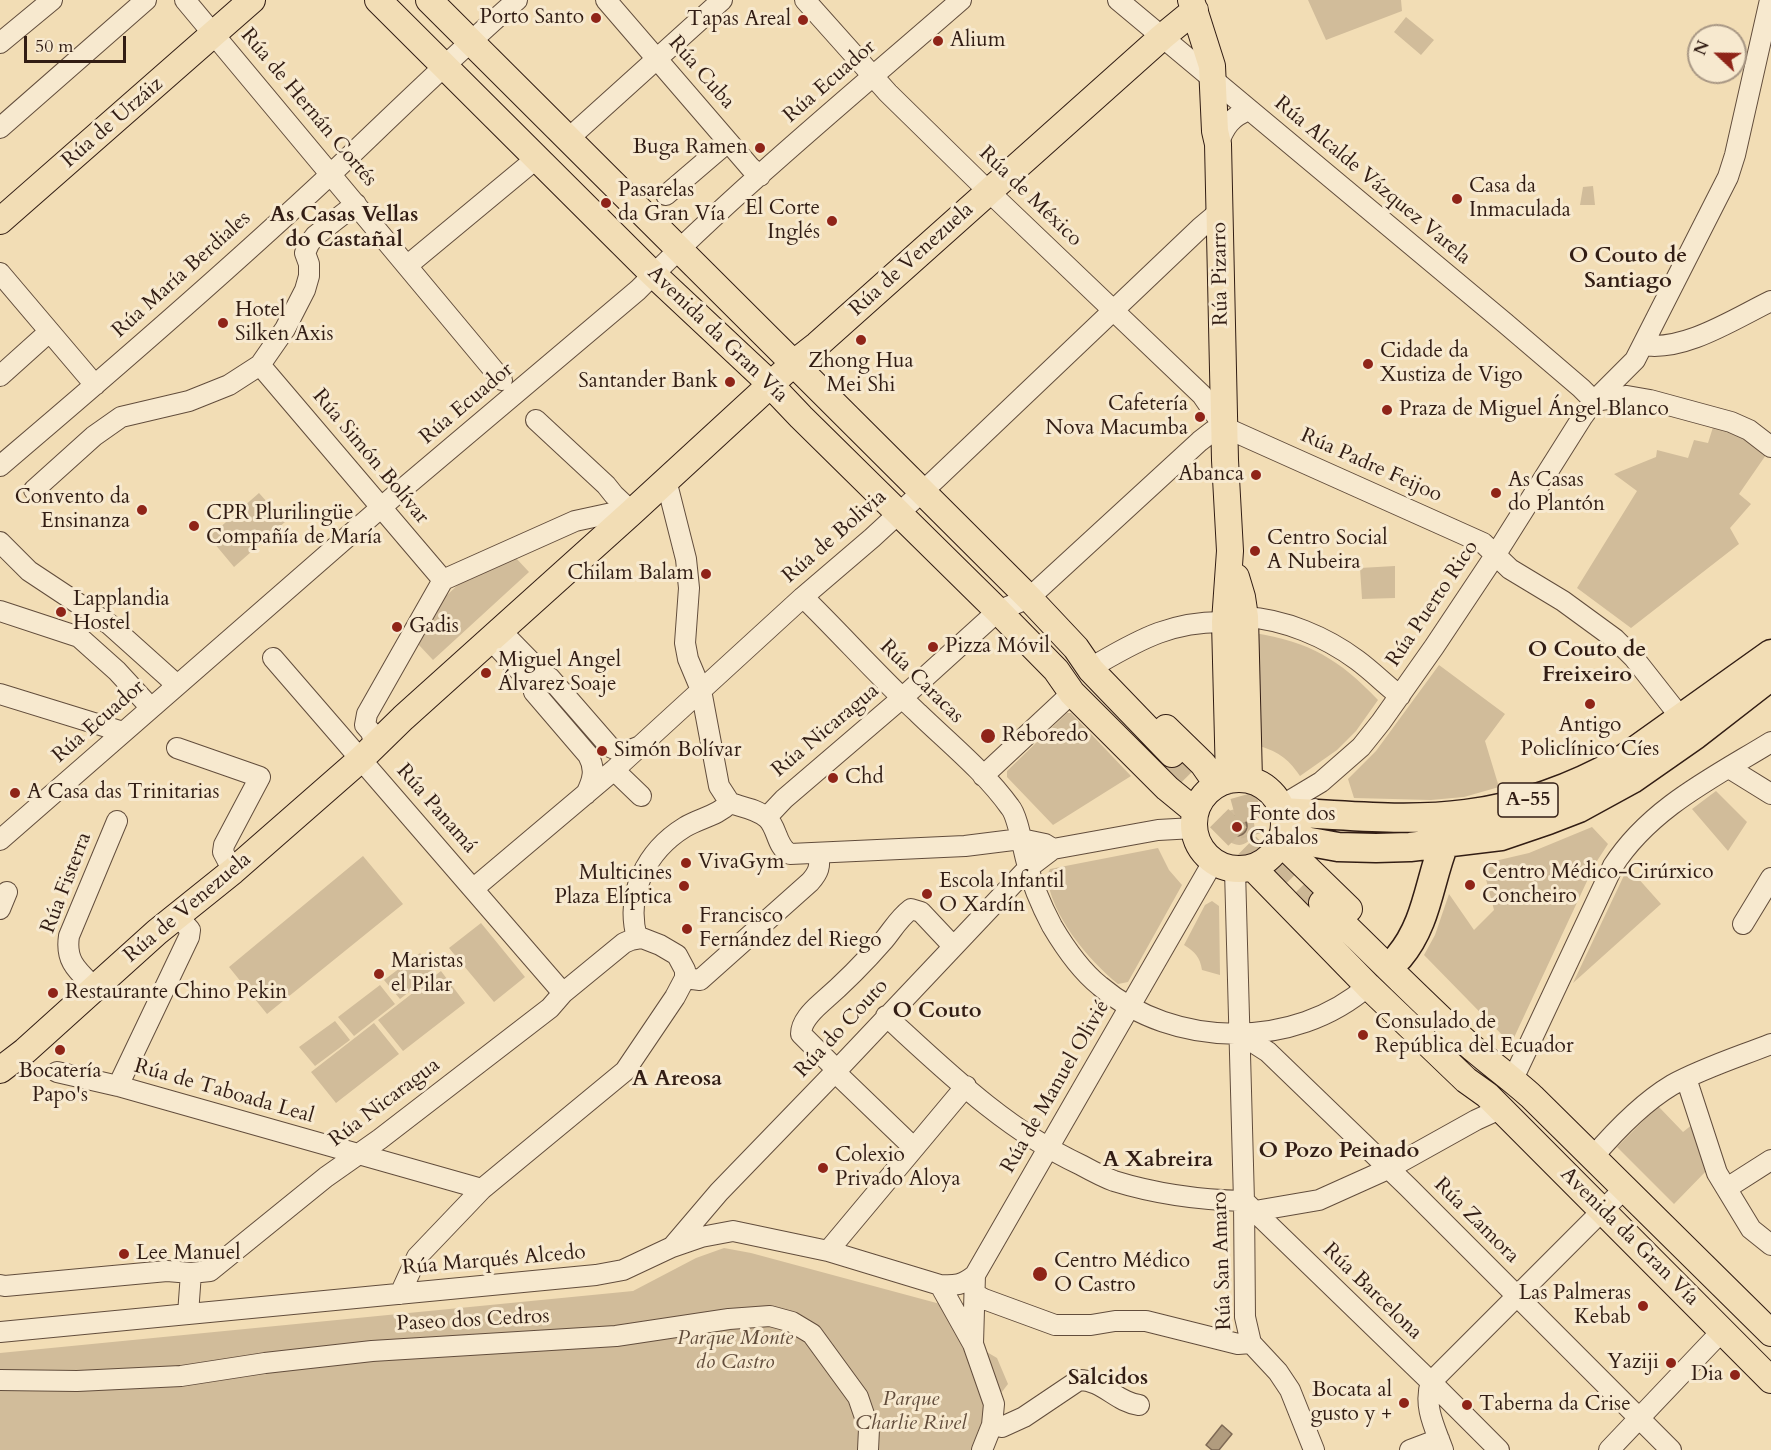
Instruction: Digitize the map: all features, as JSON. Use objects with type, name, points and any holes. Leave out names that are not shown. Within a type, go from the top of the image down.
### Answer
[{"type":"highway","name":"A-55","points":[[1282,824],[1338,847],[1376,848],[1444,844],[1501,836],[1579,808],[1632,779],[1695,735],[1759,682],[1771,654]]},
{"type":"highway","name":"A-55","points":[[1282,824],[1469,814],[1539,797],[1595,775],[1621,761],[1682,719],[1759,682]]},
{"type":"highway","points":[[1399,957],[1410,942],[1424,913],[1435,868],[1444,844]]},
{"type":"main road","name":"Rúa de Urzáiz","points":[[0,221],[252,0]]},
{"type":"main road","name":"Avenida da Gran Vía","points":[[378,0],[653,274],[770,385],[998,611],[1056,670],[1072,693],[1173,793],[1195,819]]},
{"type":"main road","name":"Avenida da Gran Vía","points":[[429,0],[1029,598],[1076,648],[1091,670],[1168,759],[1080,683],[1056,670]]},
{"type":"main road","name":"Rúa de Venezuela","points":[[0,1070],[25,1051],[177,915],[233,871],[368,752],[794,363],[1162,37],[1193,5]]},
{"type":"main road","name":"Rúa Pizarro","points":[[1193,5],[1206,44],[1214,79],[1215,131],[1218,144],[1224,427],[1235,620],[1231,781]]},
{"type":"main road","name":"Rúa Pizarro","points":[[1230,551],[1242,597],[1235,620]]},
{"type":"main road","name":"Rúa Pizarro","points":[[1237,650],[1235,598],[1238,588]]},
{"type":"main road","name":"Avenida da Gran Vía","points":[[1076,648],[1099,663],[1203,764],[1231,781]]},
{"type":"main road","points":[[1231,781],[1262,785],[1273,794],[1282,824],[1270,859],[1234,867],[1203,853],[1197,841],[1195,819],[1200,800],[1231,781]]},
{"type":"main road","name":"Avenida da Gran Vía","points":[[1282,824],[1399,957],[1492,1046],[1513,1079]]},
{"type":"main road","name":"Avenida da Gran Vía","points":[[1234,867],[1368,986],[1466,1080],[1493,1102],[1771,1380]]},
{"type":"main road","name":"Avenida da Gran Vía","points":[[1493,1102],[1474,1072],[1318,908],[1482,1058],[1513,1079],[1771,1333]]},
{"type":"street","points":[[0,128],[146,0]]},
{"type":"street","name":"Rúa de Hernán Cortés","points":[[185,0],[502,380]]},
{"type":"street","name":"Rúa María Berdiales","points":[[0,466],[331,174],[443,65],[517,0]]},
{"type":"street","name":"Rúa Cuba","points":[[606,0],[760,176]]},
{"type":"street","points":[[568,140],[722,0]]},
{"type":"street","name":"Rúa de México","points":[[805,0],[873,77],[988,192],[1202,395],[1224,427]]},
{"type":"street","name":"Rúa Ecuador","points":[[0,840],[381,508],[638,290],[678,250],[760,176],[960,0]]},
{"type":"street","name":"Rúa Alcalde Vázquez Varela","points":[[1118,0],[1505,323],[1594,401]]},
{"type":"street","name":"Rúa Puerto Rico","points":[[1282,824],[1321,782],[1361,747],[1400,696],[1496,554],[1563,446],[1594,401],[1635,360],[1728,177],[1770,0]]},
{"type":"street","points":[[0,43],[43,3]]},
{"type":"street","points":[[1218,144],[1225,126],[1239,114],[1249,110]]},
{"type":"street","points":[[666,195],[728,142]]},
{"type":"street","points":[[408,265],[537,158]]},
{"type":"street","points":[[34,490],[94,436],[121,417],[189,400],[229,384],[260,365],[285,329],[305,290],[309,276],[309,264],[305,253],[309,244],[315,236],[356,204]]},
{"type":"street","name":"Rúa de Bolivia","points":[[473,889],[614,770],[803,597],[899,513],[1200,228],[1220,212]]},
{"type":"street","points":[[0,273],[94,385]]},
{"type":"street","points":[[1643,345],[1656,347],[1674,345],[1771,302]]},
{"type":"street","points":[[0,376],[49,332]]},
{"type":"street","name":"Rúa Simón Bolívar","points":[[260,365],[443,580]]},
{"type":"street","points":[[1594,401],[1627,396],[1650,400],[1731,422],[1749,430],[1771,447]]},
{"type":"street","points":[[536,420],[632,512]]},
{"type":"street","points":[[1029,598],[1200,441],[1213,431],[1224,427]]},
{"type":"street","name":"Rúa Padre Feijoo","points":[[1224,427],[1480,541],[1510,569],[1563,601],[1615,639],[1634,658],[1682,719]]},
{"type":"street","points":[[666,480],[686,559],[689,588],[685,643],[688,659],[701,690],[719,786],[730,803],[754,810],[766,818],[786,852],[819,854],[965,846],[1021,839],[1045,844],[1053,849],[1158,830],[1195,819]]},
{"type":"street","points":[[368,752],[371,732],[365,725],[367,714],[443,580],[575,521],[612,513],[632,512]]},
{"type":"street","points":[[0,542],[29,571],[109,624],[177,685]]},
{"type":"street","name":"Rúa Caracas","points":[[803,597],[902,698],[983,776],[1012,809],[1028,868],[1047,916],[1067,950],[1100,987],[1130,1007],[1186,1028],[1240,1034],[1297,1025],[1341,1005],[1368,986]]},
{"type":"street","name":"Rúa Nicaragua","points":[[766,818],[784,799],[902,698],[998,611],[1029,598]]},
{"type":"street","points":[[0,611],[79,637],[100,655],[151,708]]},
{"type":"street","points":[[1099,663],[1144,638],[1167,630],[1202,621],[1261,619],[1292,626],[1331,644],[1356,660],[1400,696]]},
{"type":"street","points":[[495,634],[550,678],[610,747],[618,751],[627,751],[642,745]]},
{"type":"street","points":[[495,634],[532,684],[534,692],[588,755],[592,763],[593,774],[586,794]]},
{"type":"street","points":[[1759,682],[1759,650],[1771,641]]},
{"type":"street","name":"Rúa Panamá","points":[[273,658],[368,752],[473,889],[562,993]]},
{"type":"street","points":[[983,776],[1072,693]]},
{"type":"street","points":[[0,694],[123,732]]},
{"type":"street","points":[[1513,1079],[1613,866],[1624,848],[1653,819],[1683,796],[1771,742]]},
{"type":"street","points":[[177,748],[260,777],[224,845],[223,852],[233,871]]},
{"type":"street","points":[[1729,768],[1771,794]]},
{"type":"street","points":[[614,770],[641,796]]},
{"type":"street","points":[[400,1294],[417,1257],[482,1189],[625,1071],[675,997],[685,978],[685,970],[677,955],[660,945],[637,938],[634,915],[639,879],[651,857],[684,828],[720,812],[730,803]]},
{"type":"street","name":"Rúa Fisterra","points":[[95,988],[74,966],[67,950],[69,936],[117,821]]},
{"type":"street","name":"Rúa do Couto","points":[[672,1247],[719,1192],[953,946],[1028,868],[1053,849]]},
{"type":"street","points":[[685,978],[700,980],[810,882],[820,867],[819,854]]},
{"type":"street","name":"Rúa San Amaro","points":[[1234,867],[1240,1034],[1250,1206],[1245,1317],[1251,1343],[1278,1372],[1290,1390],[1314,1450]]},
{"type":"street","name":"Rúa de Manuel Olivié","points":[[973,1344],[975,1285],[1048,1149],[1130,1007],[1234,867]]},
{"type":"street","points":[[1743,924],[1771,878]]},
{"type":"street","points":[[914,1148],[801,1034],[801,1028],[815,1008],[850,978],[902,916],[911,909],[921,912],[953,946]]},
{"type":"street","points":[[118,1086],[189,937],[190,930],[177,915]]},
{"type":"street","name":"Rúa Nicaragua","points":[[191,1273],[210,1271],[357,1154],[543,1013],[562,993],[624,944],[637,938]]},
{"type":"street","points":[[886,1016],[1003,1120],[1048,1149],[1113,1180],[1178,1196],[1250,1206],[1318,1200],[1388,1169],[1476,1120],[1493,1102]]},
{"type":"street","name":"Rúa Zamora","points":[[1240,1034],[1268,1052],[1671,1450]]},
{"type":"street","points":[[1593,1157],[1653,1098],[1686,1078],[1771,1044]]},
{"type":"street","name":"Rúa de Taboada Leal","points":[[57,1072],[118,1086],[482,1189]]},
{"type":"street","points":[[1686,1078],[1717,1173],[1752,1229],[1771,1245]]},
{"type":"street","points":[[828,1251],[966,1086]]},
{"type":"street","points":[[1727,1188],[1771,1161]]},
{"type":"street","points":[[1439,1439],[1429,1410],[1428,1394],[1431,1382],[1625,1188]]},
{"type":"street","points":[[719,1192],[716,1200],[720,1215],[733,1231]]},
{"type":"street","name":"Rúa Barcelona","points":[[1250,1206],[1499,1450]]},
{"type":"street","name":"Rúa Marqués Alcedo","points":[[0,1332],[596,1275],[622,1270],[672,1247],[701,1237],[733,1231],[828,1251],[940,1285],[954,1286],[965,1283],[975,1285]]},
{"type":"street","points":[[0,1285],[167,1271],[191,1273],[188,1314]]},
{"type":"street","name":"Rúa de Manuel Olivié","points":[[940,1285],[973,1344],[994,1404],[992,1425],[981,1450]]},
{"type":"street","points":[[975,1285],[1055,1325],[1146,1321],[1238,1344],[1251,1343]]},
{"type":"street","name":"Paseo dos Cedros","points":[[0,1380],[77,1381],[170,1377],[372,1351],[615,1336],[729,1319],[770,1316],[792,1322],[812,1334],[858,1397],[869,1429],[868,1450]]},
{"type":"street","points":[[1609,1450],[1722,1330]]},
{"type":"street","points":[[992,1425],[1002,1427],[1024,1417],[1079,1380],[1090,1380],[1127,1404],[1139,1406]]},
{"type":"street","points":[[1410,1450],[1439,1439],[1449,1419],[1465,1416]]},
{"type":"green space","points":[[1308,0],[1401,0],[1402,11],[1326,40]]},
{"type":"green space","points":[[1406,17],[1434,40],[1421,55],[1394,32]]},
{"type":"green space","points":[[1593,186],[1595,205],[1580,205],[1583,187]]},
{"type":"green space","points":[[1714,424],[1730,427],[1768,452],[1739,494],[1751,504],[1730,528],[1739,544],[1631,628],[1577,588],[1637,491],[1614,474],[1656,457],[1657,450],[1688,458],[1694,440],[1708,443]]},
{"type":"green space","points":[[259,493],[285,522],[234,567],[209,537]]},
{"type":"green space","points":[[515,557],[529,572],[433,660],[418,644],[444,598],[464,579]]},
{"type":"green space","points":[[1395,566],[1395,598],[1362,599],[1360,568]]},
{"type":"green space","points":[[1254,633],[1292,642],[1322,654],[1350,674],[1378,700],[1356,731],[1337,750],[1300,776],[1281,756],[1256,745]]},
{"type":"green space","points":[[1439,665],[1505,714],[1485,741],[1499,787],[1464,797],[1431,800],[1354,798],[1348,779],[1376,751]]},
{"type":"green space","points":[[1067,713],[1071,713],[1131,776],[1053,825],[1007,777],[1007,771]]},
{"type":"green space","points":[[1716,791],[1747,822],[1728,851],[1692,809]]},
{"type":"green space","points":[[1238,809],[1249,815],[1254,822],[1254,830],[1246,843],[1238,845],[1230,842],[1224,835],[1220,827],[1220,819],[1226,812]]},
{"type":"green space","points":[[1592,827],[1608,844],[1595,864],[1511,1044],[1424,955],[1435,935],[1449,894],[1474,930],[1494,910],[1482,864],[1529,853]]},
{"type":"green space","points":[[1158,848],[1169,870],[1182,885],[1128,982],[1118,984],[1106,974],[1072,935],[1055,905],[1047,875],[1050,869]]},
{"type":"green space","points":[[363,856],[403,904],[267,1014],[229,967]]},
{"type":"green space","points":[[1628,867],[1661,904],[1573,983]]},
{"type":"green space","points":[[1212,901],[1219,906],[1220,975],[1202,970],[1196,955],[1184,945],[1205,905]]},
{"type":"green space","points":[[481,923],[525,977],[494,1002],[449,948]]},
{"type":"green space","points":[[420,953],[435,972],[400,999],[384,980]]},
{"type":"green space","points":[[441,971],[465,1003],[403,1051],[378,1020]]},
{"type":"green space","points":[[380,985],[395,1004],[354,1036],[338,1017]]},
{"type":"green space","points":[[335,1021],[350,1040],[315,1066],[299,1047]]},
{"type":"green space","points":[[374,1023],[399,1054],[336,1103],[311,1072]]},
{"type":"green space","points":[[1658,1106],[1683,1132],[1693,1124],[1710,1167],[1674,1204],[1617,1147]]},
{"type":"green space","name":"Parque Monte do Castro","points":[[724,1248],[751,1253],[944,1305],[980,1348],[997,1358],[1008,1384],[998,1397],[975,1450],[0,1450],[0,1353],[633,1291],[696,1258]]},
{"type":"shaded area","points":[[1237,816],[1244,819],[1247,826],[1244,833],[1237,836],[1230,833],[1227,826],[1230,819]]},
{"type":"shaded area","points":[[1222,1425],[1232,1434],[1219,1450],[1212,1450],[1206,1445]]},
{"type":"tunnel","points":[[1239,757],[1240,785],[1254,835]]},
{"type":"tunnel","points":[[1164,763],[1283,882]]},
{"type":"tunnel","points":[[1276,857],[1322,903]]},
{"type":"place","name":"Porto Santo","points":[[596,18]]},
{"type":"place","name":"Tapas Areal","points":[[803,20]]},
{"type":"place","name":"Alium","points":[[938,41]]},
{"type":"place","name":"Buga Ramen","points":[[760,148]]},
{"type":"place","name":"Casa da Inmaculada","points":[[1457,199]]},
{"type":"place","name":"Pasarelas da Gran Vía","points":[[606,203]]},
{"type":"place","name":"El Corte Inglés","points":[[832,221]]},
{"type":"place","name":"Hotel Silken Axis","points":[[223,323]]},
{"type":"place","name":"Zhong Hua Mei Shi","points":[[861,340]]},
{"type":"place","name":"Cidade da Xustiza de Vigo","points":[[1368,364]]},
{"type":"place","name":"Santander Bank","points":[[730,382]]},
{"type":"place","name":"Praza de Miguel Ángel Blanco","points":[[1387,410]]},
{"type":"place","name":"Cafetería Nova Macumba","points":[[1200,417]]},
{"type":"place","name":"Abanca","points":[[1256,475]]},
{"type":"place","name":"As Casas do Plantón","points":[[1496,493]]},
{"type":"place","name":"Convento da Ensinanza","points":[[142,510]]},
{"type":"place","name":"CPR Plurilingüe Compañía de María","points":[[194,526]]},
{"type":"place","name":"Centro Social A Nubeira","points":[[1255,551]]},
{"type":"place","name":"Chilam Balam","points":[[706,574]]},
{"type":"place","name":"Lapplandia Hostel","points":[[61,612]]},
{"type":"place","name":"Gadis","points":[[397,627]]},
{"type":"place","name":"Pizza Móvil","points":[[933,647]]},
{"type":"place","name":"Miguel Angel Álvarez Soaje","points":[[486,673]]},
{"type":"place","name":"Antigo Policlínico Cíes","points":[[1590,704]]},
{"type":"place","name":"Reboredo","points":[[988,736]]},
{"type":"place","name":"Simón Bolívar","points":[[602,751]]},
{"type":"place","name":"Chd","points":[[833,778]]},
{"type":"place","name":"A Casa das Trinitarias","points":[[15,793]]},
{"type":"place","name":"Fonte dos Cabalos","points":[[1237,827]]},
{"type":"place","name":"VivaGym","points":[[686,863]]},
{"type":"place","name":"Centro Médico-Cirúrxico Concheiro","points":[[1470,885]]},
{"type":"place","name":"Multicines Plaza Elíptica","points":[[684,886]]},
{"type":"place","name":"Escola Infantil O Xardín","points":[[927,894]]},
{"type":"place","name":"Francisco Fernández del Riego","points":[[687,929]]},
{"type":"place","name":"Maristas el Pilar","points":[[379,974]]},
{"type":"place","name":"Restaurante Chino Pekin","points":[[53,993]]},
{"type":"place","name":"Consulado de República del Ecuador","points":[[1363,1035]]},
{"type":"place","name":"Bocatería Papo's","points":[[60,1050]]},
{"type":"place","name":"Colexio Privado Aloya","points":[[823,1168]]},
{"type":"place","name":"Lee Manuel","points":[[124,1254]]},
{"type":"place","name":"Centro Médico O Castro","points":[[1040,1274]]},
{"type":"place","name":"Las Palmeras Kebab","points":[[1643,1306]]},
{"type":"place","name":"Yaziji","points":[[1671,1363]]},
{"type":"place","name":"Dia","points":[[1735,1375]]},
{"type":"place","name":"Bocata al gusto y +","points":[[1404,1403]]},
{"type":"place","name":"Taberna da Crise","points":[[1467,1405]]},
{"type":"district","name":"As Casas Vellas do Castañal","points":[[344,228]]},
{"type":"district","name":"O Couto de Santiago","points":[[1628,270]]},
{"type":"district","name":"O Couto de Freixeiro","points":[[1587,664]]},
{"type":"district","name":"O Couto","points":[[937,1012]]},
{"type":"district","name":"A Areosa","points":[[677,1080]]},
{"type":"district","name":"O Pozo Peinado","points":[[1339,1152]]},
{"type":"district","name":"A Xabreira","points":[[1158,1161]]},
{"type":"district","name":"Salcidos","points":[[1108,1379]]},
{"type":"park label","name":"Parque Charlie Rivel","points":[[911,1412]]}]
